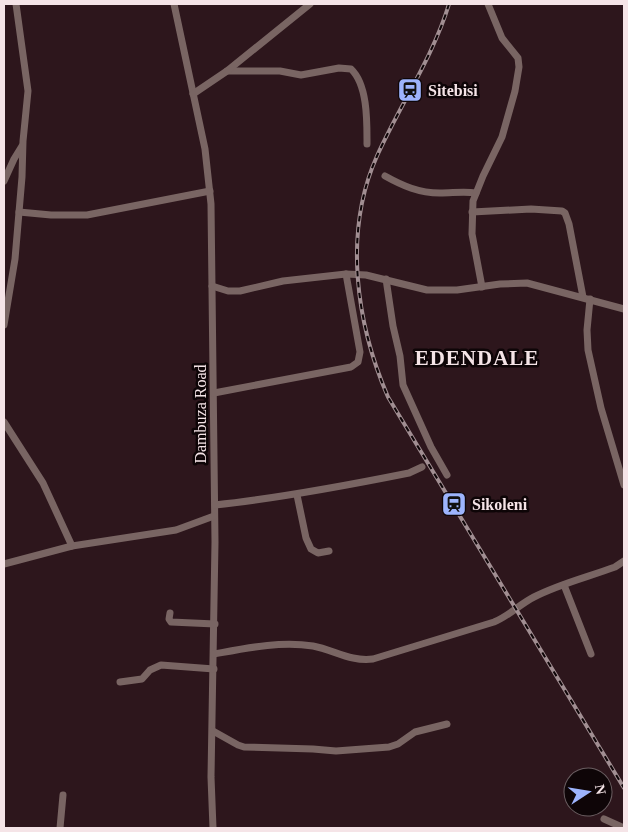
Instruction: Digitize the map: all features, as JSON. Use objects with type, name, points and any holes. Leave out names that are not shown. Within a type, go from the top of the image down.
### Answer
[{"type":"street","points":[[4,325],[15,259],[22,145],[28,91],[16,4]]},
{"type":"street","name":"Dambuza Road","points":[[174,4],[205,149],[210,192],[215,505],[215,624],[211,777],[213,828]]},
{"type":"street","points":[[193,94],[227,71],[310,4]]},
{"type":"street","points":[[482,286],[472,234],[472,212],[476,193],[502,137],[515,91],[519,67],[518,58],[502,38],[488,4]]},
{"type":"street","points":[[227,71],[280,71],[301,75],[339,68],[351,69],[358,79],[365,103],[367,144]]},
{"type":"street","points":[[4,181],[22,145]]},
{"type":"street","points":[[384,176],[415,190],[440,193],[476,193]]},
{"type":"street","points":[[19,212],[51,215],[87,215],[210,192]]},
{"type":"street","points":[[472,212],[531,209],[562,211],[565,213],[587,298],[588,350],[601,408],[624,485]]},
{"type":"street","points":[[212,286],[228,291],[240,291],[282,281],[346,274],[366,275],[427,290],[457,290],[515,282],[527,283],[624,309]]},
{"type":"street","points":[[214,393],[334,371],[355,365],[360,358],[360,352],[346,274]]},
{"type":"street","points":[[386,280],[400,356],[402,385],[431,447],[447,475]]},
{"type":"street","points":[[4,422],[43,483],[72,546]]},
{"type":"street","points":[[215,505],[297,495],[409,473],[422,468]]},
{"type":"street","points":[[297,495],[310,549],[318,553],[329,551]]},
{"type":"street","points":[[4,564],[72,546],[168,532],[188,527],[214,516]]},
{"type":"street","points":[[214,654],[248,647],[292,644],[320,648],[358,660],[373,660],[494,622],[532,598],[615,567],[624,561]]},
{"type":"street","points":[[564,585],[590,654]]},
{"type":"street","points":[[170,613],[169,619],[171,622],[215,624]]},
{"type":"street","points":[[120,682],[142,679],[150,670],[161,664],[214,669]]},
{"type":"street","points":[[213,731],[238,745],[244,746],[344,751],[389,748],[415,732],[447,724]]},
{"type":"street","points":[[60,828],[63,795]]},
{"type":"street","points":[[604,818],[624,828]]},
{"type":"railway","points":[[449,4],[434,43],[386,137],[366,185],[360,215],[357,246],[361,308],[377,369],[388,397],[624,788]]},
{"type":"place","name":"Sitebisi","points":[[410,90]]},
{"type":"place","name":"Sikoleni","points":[[454,504]]},
{"type":"district","name":"EDENDALE","points":[[477,358]]}]
